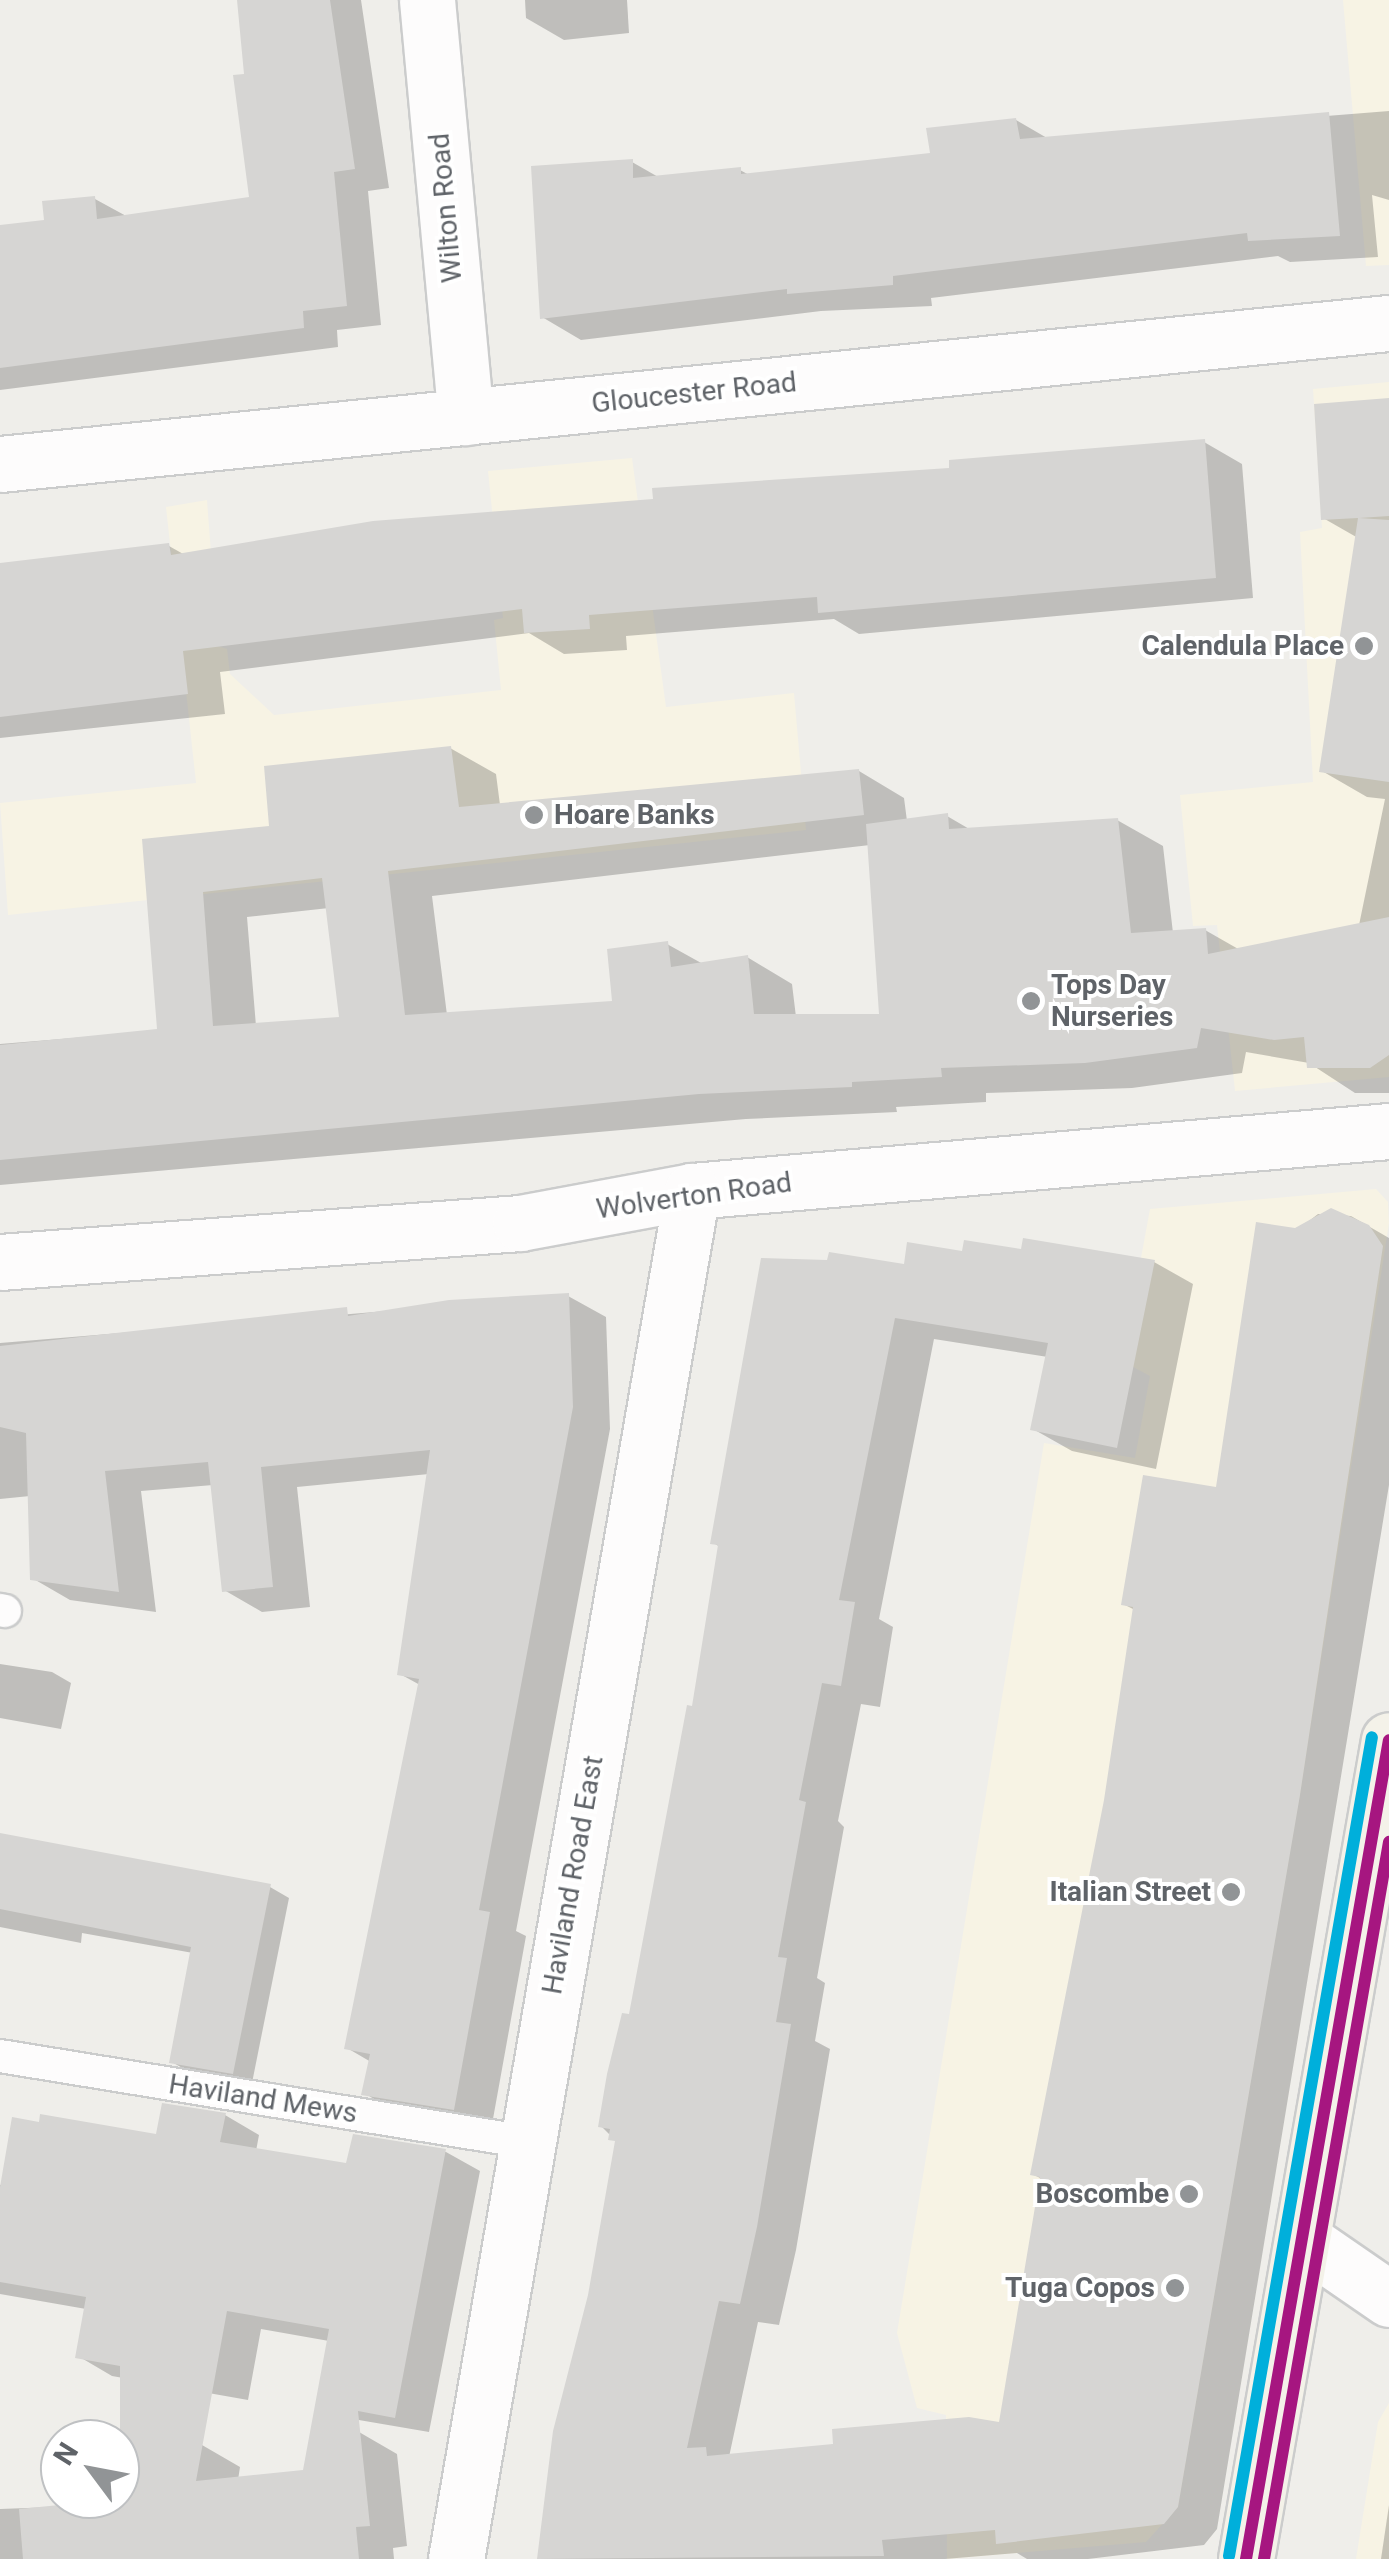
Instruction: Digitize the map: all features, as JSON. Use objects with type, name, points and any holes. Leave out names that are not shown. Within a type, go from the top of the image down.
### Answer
[{"type":"main road","points":[[1246,2559],[1306,2241],[1389,1740]]},
{"type":"street","name":"Wilton Road","points":[[427,0],[466,416]]},
{"type":"street","name":"Gloucester Road","points":[[0,464],[1389,323]]},
{"type":"street","name":"Wolverton Road","points":[[0,1262],[520,1223],[692,1191],[1389,1131]]},
{"type":"street","name":"Haviland Road East","points":[[456,2559],[692,1191]]},
{"type":"street","points":[[1306,2241],[1389,2299]]},
{"type":"lane","name":"Haviland Mews","points":[[0,2056],[527,2142]]},
{"type":"shaded area","points":[[1343,0],[1389,0],[1389,265],[1366,266]]},
{"type":"shaded area","points":[[1389,382],[1389,1077],[1235,1091],[1217,925],[1193,926],[1180,795],[1313,782],[1300,532],[1322,528],[1313,389]]},
{"type":"shaded area","points":[[632,458],[666,707],[794,693],[806,830],[8,915],[0,803],[196,783],[166,507],[207,500],[218,646],[227,649],[230,674],[274,715],[501,690],[494,620],[503,618],[488,471]]},
{"type":"shaded area","points":[[1376,1189],[1388,1202],[1389,1223],[1301,1788],[1178,2507],[1146,2542],[947,2559],[946,2415],[917,2408],[897,2333],[1044,1443],[1135,1458],[1150,1376],[1122,1361],[1150,1209]]},
{"type":"shaded area","points":[[1389,2403],[1389,2559],[1356,2559],[1378,2422]]},
{"type":"building","points":[[237,0],[330,0],[355,169],[334,172],[347,306],[303,311],[304,328],[0,368],[0,225],[44,220],[42,201],[95,196],[97,219],[249,197],[233,75],[244,74]]},
{"type":"building","points":[[1329,112],[1340,236],[1248,241],[1247,233],[893,276],[893,285],[787,294],[787,289],[540,319],[531,166],[633,159],[633,178],[741,167],[741,174],[930,153],[926,128],[1016,118],[1020,139]]},
{"type":"building","points":[[1389,398],[1389,516],[1359,518],[1389,520],[1389,782],[1319,772],[1358,518],[1321,520],[1314,404]]},
{"type":"building","points":[[1205,439],[1216,578],[818,613],[817,597],[589,615],[590,629],[524,633],[522,609],[183,651],[188,694],[0,717],[0,563],[169,543],[171,555],[373,521],[653,499],[652,488],[949,468],[949,460]]},
{"type":"building","points":[[451,746],[459,807],[859,769],[864,815],[388,871],[405,1015],[612,1001],[607,949],[668,941],[671,967],[748,955],[754,1014],[879,1014],[866,824],[948,813],[949,829],[1118,818],[1131,933],[1206,928],[1208,954],[1389,917],[1389,1055],[1370,1068],[1307,1068],[1304,1037],[1274,1040],[1201,1028],[1197,1048],[1085,1063],[941,1068],[942,1077],[852,1082],[852,1087],[699,1094],[0,1160],[0,1045],[157,1029],[142,839],[269,826],[264,766]],"holes":[[[322,878],[339,1017],[213,1026],[203,892]]]},
{"type":"building","points":[[1331,1208],[1369,1225],[1383,1246],[1300,1795],[1178,2507],[1164,2524],[996,2544],[995,2530],[882,2540],[884,2556],[537,2559],[553,2431],[588,2295],[615,2141],[608,2140],[610,2129],[598,2127],[607,2074],[622,2013],[629,2014],[687,1705],[692,1706],[718,1545],[710,1544],[761,1258],[827,1260],[829,1252],[904,1264],[907,1242],[962,1251],[964,1240],[1021,1249],[1023,1238],[1155,1260],[1117,1448],[1030,1430],[1048,1343],[895,1318],[839,1600],[855,1602],[841,1686],[822,1683],[799,1800],[806,1802],[778,1957],[787,1958],[776,2022],[791,2024],[757,2227],[740,2304],[719,2301],[687,2448],[706,2447],[707,2456],[833,2444],[832,2429],[969,2417],[999,2422],[1040,2177],[1030,2175],[1104,1800],[1133,1607],[1121,1605],[1143,1475],[1216,1487],[1256,1222],[1295,1228]]},
{"type":"building","points":[[569,1293],[573,1407],[479,1910],[490,1912],[454,2110],[361,2095],[370,2054],[344,2049],[419,1679],[397,1675],[430,1450],[261,1467],[273,1587],[222,1592],[208,1462],[105,1471],[119,1592],[30,1580],[26,1433],[0,1427],[0,1346],[347,1307],[348,1316],[449,1300]]},
{"type":"building","points":[[0,1833],[271,1884],[233,2074],[169,2063],[191,1947],[0,1909]]},
{"type":"building","points":[[162,2103],[226,2113],[220,2142],[346,2163],[353,2134],[446,2149],[395,2418],[358,2411],[370,2526],[356,2527],[359,2559],[23,2559],[19,2509],[40,2507],[40,2519],[140,2519],[140,2419],[120,2419],[120,2366],[75,2358],[86,2297],[0,2282],[0,2187],[12,2117],[39,2122],[40,2114],[156,2134]],"holes":[[[227,2311],[329,2329],[303,2470],[196,2481]]]},
{"type":"transit line","points":[[1229,2556],[1372,1737]]},
{"type":"transit line","points":[[1246,2559],[1389,1740]]},
{"type":"transit line","points":[[1264,2559],[1389,1842]]},
{"type":"place","name":"Calendula Place","points":[[1364,646]]},
{"type":"place","name":"Hoare Banks","points":[[534,815]]},
{"type":"place","name":"Tops Day Nurseries","points":[[1031,1001]]},
{"type":"place","name":"Italian Street","points":[[1231,1892]]},
{"type":"place","name":"Boscombe","points":[[1189,2194]]},
{"type":"place","name":"Tuga Copos","points":[[1175,2288]]}]
